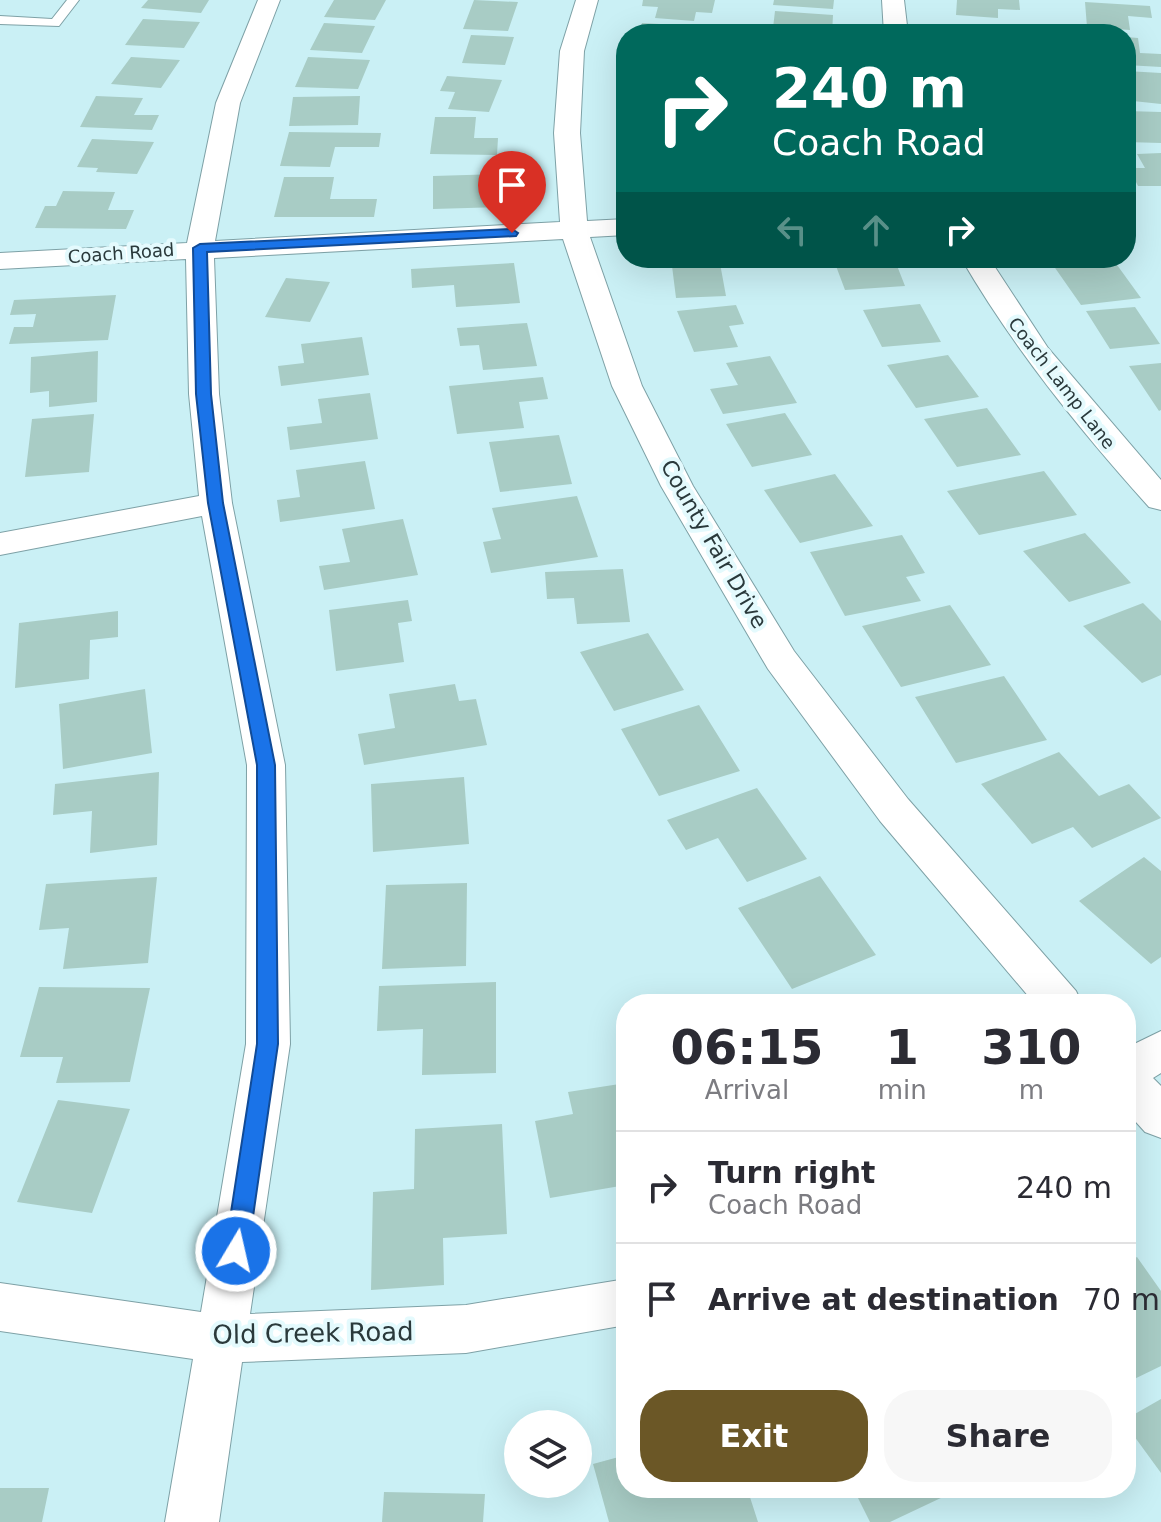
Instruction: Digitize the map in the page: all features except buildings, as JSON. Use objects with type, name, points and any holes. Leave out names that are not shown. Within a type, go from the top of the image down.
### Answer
[{"type":"street","points":[[192,1522],[268,1044],[266,765],[216,503],[204,394],[200,248],[228,103],[269,0]]},
{"type":"street","name":"County Fair Drive","points":[[587,0],[572,51],[567,133],[574,230],[627,386],[677,486],[781,660],[894,810],[1052,994]]},
{"type":"street","points":[[893,0],[895,24]]},
{"type":"street","name":"Coach Road","points":[[0,261],[616,228]]},
{"type":"street","name":"Coach Lamp Lane","points":[[981,268],[1002,306],[1083,415],[1161,500]]},
{"type":"street","points":[[0,544],[216,503]]},
{"type":"street","points":[[1136,1065],[1161,1050]]},
{"type":"street","points":[[1136,1090],[1161,1118]]},
{"type":"street","name":"Old Creek Road","points":[[0,1307],[223,1339],[466,1329],[616,1304]]},
{"type":"lane","points":[[0,20],[55,23],[73,0]]},
{"type":"route","points":[[236,1251],[268,1044],[266,765],[216,503],[204,394],[200,248],[512,233]]}]
